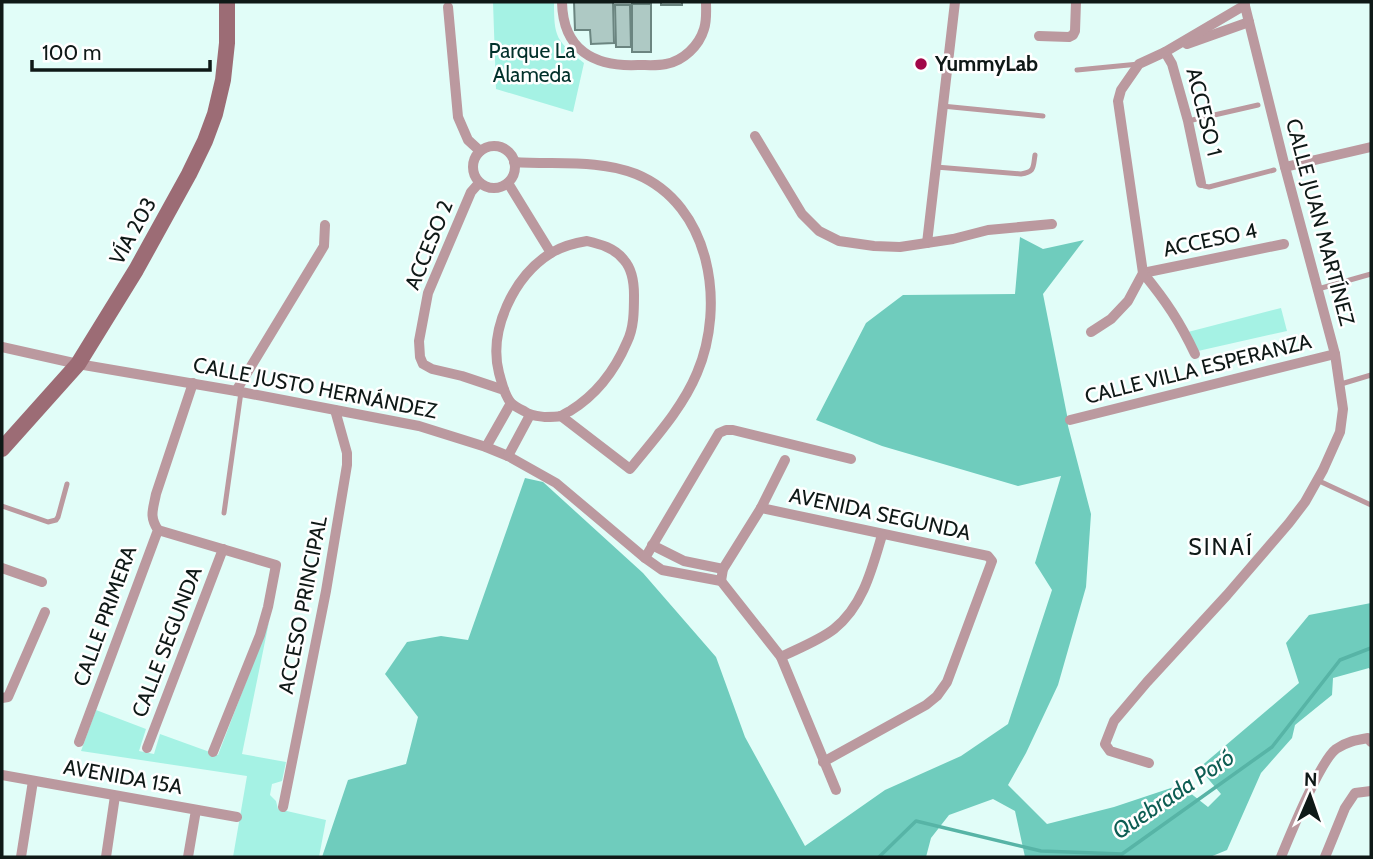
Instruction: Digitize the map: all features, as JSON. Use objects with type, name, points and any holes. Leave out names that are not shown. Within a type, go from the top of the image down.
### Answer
[{"type":"main road","name":"VÍA 203","points":[[2,449],[78,364],[136,270],[189,174],[215,114],[223,80],[227,2]]},
{"type":"street","points":[[562,2],[562,15],[569,37],[583,52],[603,63],[631,66],[666,64],[685,56],[698,42],[705,28],[706,2]]},
{"type":"street","points":[[927,243],[955,2]]},
{"type":"street","points":[[1038,36],[1073,35],[1076,2]]},
{"type":"street","points":[[1165,52],[1244,3]]},
{"type":"street","name":"CALLE JUAN MARTÍNEZ","points":[[1149,763],[1107,748],[1105,744],[1114,721],[1227,595],[1305,502],[1340,432],[1343,409],[1335,354],[1318,289],[1280,168],[1244,3]]},
{"type":"street","points":[[448,7],[457,117],[468,139],[480,151]]},
{"type":"street","points":[[1195,354],[1166,300],[1143,273],[1118,101],[1121,90],[1139,64],[1249,22]]},
{"type":"street","name":"ACCESO 1","points":[[1165,52],[1172,64],[1188,121],[1201,183]]},
{"type":"street","points":[[755,136],[802,214],[819,231],[839,241],[900,247],[953,239],[988,230],[1052,224]]},
{"type":"street","points":[[493,146],[500,147],[511,155],[514,162],[514,173],[508,183],[497,188],[484,186],[475,177],[473,163],[480,151],[493,146]]},
{"type":"street","points":[[1280,168],[1371,147]]},
{"type":"street","points":[[514,162],[609,166],[636,174],[653,183],[683,211],[696,231],[710,276],[710,312],[705,348],[696,375],[680,406],[630,469],[561,416]]},
{"type":"street","name":"ACCESO 2","points":[[479,183],[471,192],[428,293],[419,341],[420,357],[423,364],[432,369],[504,390]]},
{"type":"street","points":[[508,183],[551,253]]},
{"type":"street","points":[[238,391],[324,246],[326,225]]},
{"type":"street","points":[[587,241],[600,244],[624,260],[631,272],[634,288],[632,323],[628,340],[616,364],[602,384],[583,402],[561,416],[530,415],[511,403],[504,390],[496,362],[497,337],[506,309],[520,284],[536,265],[551,253],[571,244],[587,241]]},
{"type":"street","name":"ACCESO 4","points":[[1143,273],[1284,244]]},
{"type":"street","points":[[1091,332],[1111,318],[1128,301],[1143,273]]},
{"type":"street","name":"CALLE JUSTO HERNÁNDEZ","points":[[2,347],[78,364],[419,426],[486,447],[556,483],[662,570],[721,580]]},
{"type":"street","name":"CALLE VILLA ESPERANZA","points":[[1070,420],[1335,354]]},
{"type":"street","name":"CALLE PRIMERA","points":[[79,742],[158,530],[152,521],[156,494],[193,383]]},
{"type":"street","points":[[486,447],[511,403]]},
{"type":"street","name":"ACCESO PRINCIPAL","points":[[283,807],[326,591],[347,465],[347,453],[335,410]]},
{"type":"street","points":[[508,456],[530,415]]},
{"type":"street","points":[[645,558],[719,433],[733,430],[851,459]]},
{"type":"street","points":[[785,460],[761,508],[723,569],[721,580],[781,657],[836,790]]},
{"type":"street","name":"AVENIDA SEGUNDA","points":[[761,508],[988,556],[992,561],[947,682],[937,696],[926,705],[823,762]]},
{"type":"street","points":[[158,530],[276,565],[260,635],[214,752]]},
{"type":"street","points":[[781,657],[832,631],[848,615],[858,602],[870,577],[882,535]]},
{"type":"street","points":[[652,545],[684,561],[723,569]]},
{"type":"street","name":"CALLE SEGUNDA","points":[[147,748],[223,549]]},
{"type":"street","points":[[2,568],[42,582]]},
{"type":"street","points":[[2,698],[8,697],[45,612]]},
{"type":"street","points":[[1280,857],[1319,775],[1334,750],[1352,740],[1368,738],[1371,741]]},
{"type":"street","name":"AVENIDA 15A","points":[[2,775],[237,817]]},
{"type":"street","points":[[21,857],[33,782]]},
{"type":"street","points":[[1325,857],[1345,808],[1356,793],[1371,791]]},
{"type":"street","points":[[106,857],[115,796]]},
{"type":"street","points":[[188,857],[196,810]]},
{"type":"lane","points":[[1077,70],[1139,64]]},
{"type":"lane","points":[[1188,121],[1258,105]]},
{"type":"lane","points":[[943,106],[1043,116]]},
{"type":"lane","points":[[936,166],[1021,174],[1029,173],[1033,169],[1035,155]]},
{"type":"lane","points":[[1201,183],[1204,187],[1209,187],[1280,168]]},
{"type":"lane","points":[[1318,289],[1371,274]]},
{"type":"lane","points":[[1340,384],[1371,375]]},
{"type":"lane","points":[[225,513],[238,391]]},
{"type":"lane","points":[[1317,480],[1371,505]]},
{"type":"lane","points":[[2,506],[48,522],[56,520],[67,484]]},
{"type":"green space","name":"Parque La Alameda","points":[[493,2],[554,2],[558,37],[584,63],[573,112],[496,89]]},
{"type":"green space","points":[[1020,237],[1043,249],[1084,240],[1043,294],[1068,426],[1091,514],[1086,587],[1058,685],[1008,785],[1047,824],[1114,807],[1180,785],[1208,807],[1221,794],[1199,768],[1299,683],[1286,643],[1309,615],[1371,603],[1371,671],[1369,668],[1333,678],[1332,695],[1295,725],[1292,738],[1261,773],[1227,850],[1210,857],[1025,857],[1015,811],[993,799],[949,815],[931,838],[926,857],[322,857],[348,780],[406,764],[418,717],[385,674],[407,642],[441,636],[468,640],[525,478],[543,482],[643,573],[716,657],[745,737],[805,846],[885,790],[961,756],[1008,724],[1052,590],[1035,563],[1061,476],[1018,486],[882,446],[816,420],[866,323],[903,295],[1015,294]]},
{"type":"green space","points":[[1281,308],[1287,331],[1198,351],[1188,332]]},
{"type":"green space","points":[[269,622],[242,754],[286,762],[282,781],[272,784],[270,795],[276,801],[278,809],[326,820],[319,857],[233,857],[247,776],[81,751],[96,710],[146,729],[139,751],[154,754],[160,734],[218,755]]},
{"type":"building","points":[[574,2],[613,2],[614,43],[591,44],[590,30],[575,30]]},
{"type":"building","points":[[661,2],[682,2],[682,5],[661,5]]},
{"type":"building","points":[[632,4],[651,4],[651,52],[632,52]]},
{"type":"building","points":[[615,5],[630,5],[631,47],[616,47]]},
{"type":"waterway","name":"Quebrada Poró","points":[[879,857],[916,821],[1041,851],[1122,854],[1272,747],[1340,660],[1371,648]]},
{"type":"place","name":"YummyLab","points":[[921,64]]},
{"type":"district","name":"SINAÍ","points":[[1221,547]]}]
